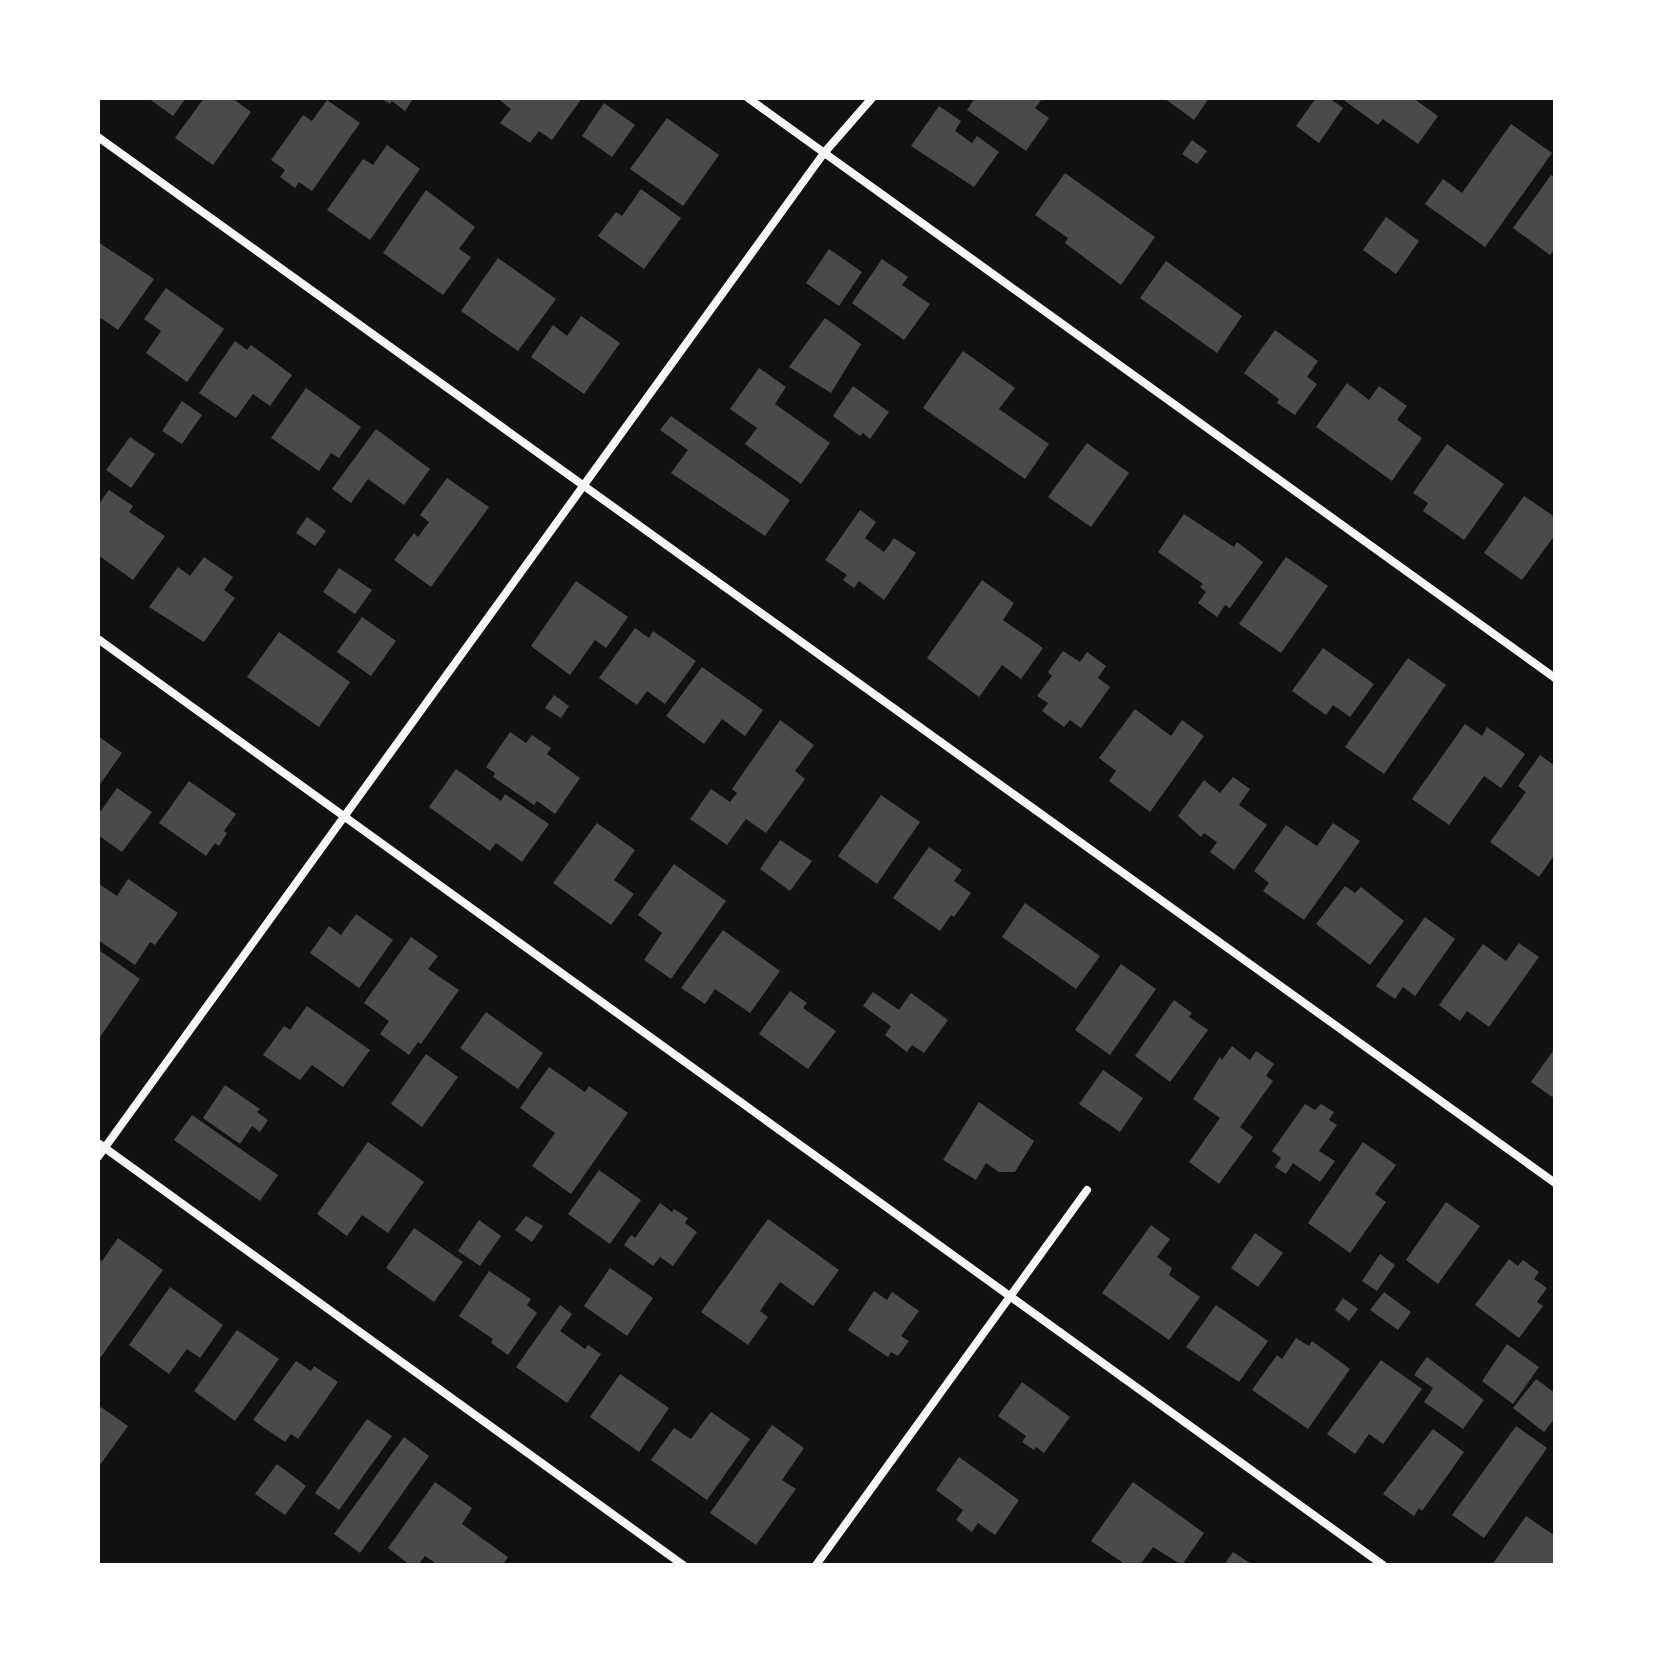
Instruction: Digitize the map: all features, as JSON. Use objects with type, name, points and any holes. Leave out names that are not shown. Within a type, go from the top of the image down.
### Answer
[{"type":"street","points":[[748,98],[1555,678]]},
{"type":"street","points":[[98,1157],[102,1145],[345,816],[824,153],[872,98]]},
{"type":"street","points":[[98,137],[1555,1183]]},
{"type":"street","points":[[98,639],[1383,1565]]},
{"type":"street","points":[[102,1145],[683,1565]]},
{"type":"street","points":[[816,1565],[1087,1190]]},
{"type":"building","points":[[148,98],[186,98],[173,116]]},
{"type":"building","points":[[204,98],[232,98],[251,112],[213,165],[175,138]]},
{"type":"building","points":[[380,98],[412,100],[405,111],[392,101],[390,104]]},
{"type":"building","points":[[497,98],[582,98],[552,140],[539,131],[530,143],[500,123],[511,109]]},
{"type":"building","points":[[975,98],[1043,98],[1035,108],[1049,118],[1026,151],[967,110]]},
{"type":"building","points":[[1164,98],[1209,98],[1194,120]]},
{"type":"building","points":[[1316,98],[1329,98],[1343,108],[1319,143],[1296,126]]},
{"type":"building","points":[[1341,98],[1413,98],[1438,116],[1418,144],[1383,119],[1378,125]]},
{"type":"building","points":[[327,100],[360,123],[312,191],[299,182],[295,188],[280,177],[285,170],[271,160],[303,115],[312,121]]},
{"type":"building","points":[[604,103],[635,125],[612,157],[582,136]]},
{"type":"building","points":[[939,106],[961,121],[955,131],[972,143],[977,136],[999,152],[974,187],[911,146]]},
{"type":"building","points":[[667,118],[719,155],[683,206],[630,169]]},
{"type":"building","points":[[1511,124],[1552,153],[1485,247],[1425,204],[1443,179],[1462,193]]},
{"type":"building","points":[[1192,140],[1207,151],[1197,164],[1182,154]]},
{"type":"building","points":[[387,145],[420,169],[370,240],[327,210],[363,159],[373,165]]},
{"type":"building","points":[[1065,173],[1155,237],[1121,285],[1065,243],[1068,238],[1035,215]]},
{"type":"building","points":[[1551,175],[1555,178],[1555,248],[1550,255],[1513,228]]},
{"type":"building","points":[[641,189],[681,218],[644,269],[598,236],[616,212],[622,216]]},
{"type":"building","points":[[426,190],[475,227],[459,249],[471,257],[443,295],[383,253]]},
{"type":"building","points":[[1386,217],[1419,241],[1396,274],[1363,250]]},
{"type":"building","points":[[98,242],[154,279],[118,330],[101,318],[98,322]]},
{"type":"building","points":[[829,249],[862,272],[839,306],[806,283]]},
{"type":"building","points":[[498,258],[556,299],[518,351],[461,311]]},
{"type":"building","points":[[882,259],[908,277],[902,285],[930,304],[904,340],[852,303]]},
{"type":"building","points":[[1166,261],[1242,316],[1217,353],[1140,298]]},
{"type":"building","points":[[166,288],[224,329],[187,382],[146,353],[161,331],[144,319]]},
{"type":"building","points":[[581,316],[620,343],[584,394],[531,357],[553,325],[567,336]]},
{"type":"building","points":[[825,318],[861,344],[831,393],[789,367]]},
{"type":"building","points":[[1275,330],[1318,361],[1307,377],[1317,384],[1295,415],[1244,373]]},
{"type":"building","points":[[235,341],[247,350],[251,345],[292,375],[270,406],[253,394],[236,418],[199,393]]},
{"type":"building","points":[[963,351],[1015,388],[999,409],[1049,444],[1025,479],[923,408]]},
{"type":"building","points":[[759,368],[786,387],[775,404],[830,443],[801,484],[745,444],[757,428],[730,409]]},
{"type":"building","points":[[1347,383],[1369,400],[1379,386],[1407,406],[1397,420],[1422,438],[1392,481],[1316,427]]},
{"type":"building","points":[[853,386],[889,412],[870,439],[863,433],[860,436],[833,416]]},
{"type":"building","points":[[306,388],[361,427],[339,458],[331,453],[319,471],[271,438]]},
{"type":"building","points":[[182,401],[202,415],[182,444],[162,431]]},
{"type":"building","points":[[671,416],[790,500],[765,536],[671,473],[688,450],[660,430]]},
{"type":"building","points":[[376,429],[430,469],[404,505],[368,479],[351,503],[332,489]]},
{"type":"building","points":[[130,437],[155,454],[131,488],[106,470]]},
{"type":"building","points":[[1087,443],[1129,473],[1091,527],[1048,497]]},
{"type":"building","points":[[1447,444],[1504,484],[1464,540],[1423,511],[1428,503],[1413,493]]},
{"type":"building","points":[[447,478],[489,507],[431,587],[394,560],[414,533],[418,537],[429,522],[420,515]]},
{"type":"building","points":[[109,490],[133,506],[129,512],[165,536],[133,580],[98,555],[98,505]]},
{"type":"building","points":[[1524,496],[1555,517],[1555,535],[1522,580],[1484,553]]},
{"type":"building","points":[[860,510],[876,522],[865,538],[884,552],[894,538],[916,553],[884,600],[859,581],[854,588],[843,580],[847,575],[825,560]]},
{"type":"building","points":[[1184,514],[1234,547],[1237,542],[1263,562],[1230,608],[1225,605],[1217,617],[1198,603],[1206,592],[1200,587],[1203,584],[1158,552]]},
{"type":"building","points":[[307,517],[326,531],[315,546],[296,533]]},
{"type":"building","points":[[204,557],[233,577],[224,590],[235,598],[204,642],[149,607],[178,567],[190,576]]},
{"type":"building","points":[[1286,557],[1328,586],[1281,653],[1239,624]]},
{"type":"building","points":[[339,568],[372,590],[355,614],[323,592]]},
{"type":"building","points":[[982,580],[1014,603],[1003,620],[1043,648],[1021,679],[1002,665],[979,697],[927,658]]},
{"type":"building","points":[[576,581],[628,617],[606,648],[595,640],[570,675],[531,646]]},
{"type":"building","points":[[362,617],[396,641],[371,676],[337,652]]},
{"type":"building","points":[[635,628],[649,638],[653,631],[696,661],[665,704],[647,691],[637,705],[599,678]]},
{"type":"building","points":[[279,632],[350,682],[319,727],[247,677]]},
{"type":"building","points":[[1323,648],[1374,684],[1350,717],[1333,705],[1326,715],[1292,691]]},
{"type":"building","points":[[1063,651],[1080,662],[1087,652],[1106,666],[1098,678],[1110,687],[1081,728],[1070,720],[1064,727],[1042,711],[1048,703],[1037,696],[1052,676],[1048,672]]},
{"type":"building","points":[[1408,658],[1446,685],[1384,774],[1345,747]]},
{"type":"building","points":[[702,667],[763,710],[745,736],[722,719],[704,744],[666,716]]},
{"type":"building","points":[[554,695],[569,706],[561,718],[545,708]]},
{"type":"building","points":[[1135,709],[1171,736],[1182,720],[1204,736],[1150,812],[1109,781],[1116,771],[1099,758]]},
{"type":"building","points":[[780,720],[814,745],[795,771],[805,779],[766,833],[746,819],[727,845],[690,819],[711,789],[730,802],[737,793],[732,789]]},
{"type":"building","points":[[1465,724],[1482,736],[1487,727],[1525,754],[1501,788],[1484,776],[1449,825],[1412,799]]},
{"type":"building","points":[[510,732],[526,743],[532,735],[551,748],[547,754],[580,778],[555,814],[537,801],[534,805],[493,777],[495,773],[486,767]]},
{"type":"building","points":[[98,736],[122,753],[98,787]]},
{"type":"building","points":[[1540,755],[1555,766],[1555,854],[1539,877],[1490,842],[1526,792],[1518,786]]},
{"type":"building","points":[[456,769],[501,801],[505,794],[549,824],[522,862],[496,843],[490,851],[429,807]]},
{"type":"building","points":[[1233,777],[1250,789],[1239,805],[1267,825],[1234,870],[1210,852],[1217,842],[1204,833],[1201,837],[1178,816],[1204,780],[1220,793]]},
{"type":"building","points":[[189,781],[236,814],[224,831],[227,833],[219,846],[215,843],[206,856],[159,823]]},
{"type":"building","points":[[117,788],[152,812],[122,852],[98,835],[98,815]]},
{"type":"building","points":[[881,795],[920,822],[877,884],[838,856]]},
{"type":"building","points":[[597,823],[635,850],[614,880],[634,894],[611,925],[553,883]]},
{"type":"building","points":[[1333,823],[1360,841],[1304,920],[1263,891],[1269,883],[1254,871],[1286,825],[1317,846]]},
{"type":"building","points":[[780,840],[812,861],[790,891],[760,869]]},
{"type":"building","points":[[929,847],[962,870],[954,881],[971,893],[940,931],[893,898]]},
{"type":"building","points":[[674,864],[726,901],[671,979],[644,960],[662,933],[638,915]]},
{"type":"building","points":[[128,879],[178,913],[155,945],[150,942],[135,965],[98,940],[98,886],[117,896]]},
{"type":"building","points":[[1345,886],[1355,893],[1361,887],[1404,921],[1370,965],[1316,924]]},
{"type":"building","points":[[1025,903],[1100,956],[1076,989],[1002,937]]},
{"type":"building","points":[[356,914],[393,940],[359,988],[310,953],[329,926],[341,935]]},
{"type":"building","points":[[1425,917],[1455,939],[1415,996],[1403,987],[1395,999],[1376,986]]},
{"type":"building","points":[[723,930],[780,971],[750,1013],[715,989],[705,1004],[681,988]]},
{"type":"building","points":[[411,937],[438,956],[428,969],[459,990],[421,1044],[418,1042],[409,1055],[380,1034],[389,1021],[364,1003]]},
{"type":"building","points":[[1519,943],[1539,957],[1489,1027],[1467,1011],[1460,1021],[1439,1005],[1483,944],[1506,961]]},
{"type":"building","points":[[98,952],[140,979],[98,1040]]},
{"type":"building","points":[[1121,964],[1156,989],[1110,1055],[1075,1030]]},
{"type":"building","points":[[790,991],[807,1003],[803,1008],[836,1031],[808,1069],[759,1034]]},
{"type":"building","points":[[873,992],[899,1010],[911,993],[948,1020],[924,1053],[912,1045],[907,1052],[885,1035],[891,1026],[863,1006]]},
{"type":"building","points":[[1174,1000],[1192,1013],[1189,1017],[1208,1030],[1170,1082],[1135,1056]]},
{"type":"building","points":[[307,1006],[370,1050],[343,1087],[312,1065],[300,1080],[263,1055],[284,1026],[290,1030]]},
{"type":"building","points":[[486,1012],[543,1053],[518,1089],[460,1048]]},
{"type":"building","points":[[1232,1046],[1250,1060],[1256,1051],[1274,1064],[1266,1076],[1273,1081],[1240,1127],[1253,1137],[1219,1184],[1189,1162],[1220,1118],[1193,1099],[1220,1057],[1222,1060]]},
{"type":"building","points":[[1555,1048],[1555,1099],[1531,1082]]},
{"type":"building","points":[[426,1054],[458,1077],[422,1127],[391,1104]]},
{"type":"building","points":[[549,1067],[585,1092],[589,1086],[628,1113],[571,1194],[532,1166],[555,1133],[520,1108]]},
{"type":"building","points":[[1103,1070],[1143,1098],[1120,1132],[1079,1104]]},
{"type":"building","points":[[225,1085],[260,1109],[257,1112],[268,1120],[260,1132],[252,1126],[240,1144],[203,1118]]},
{"type":"building","points":[[979,1102],[1034,1141],[1015,1172],[999,1172],[986,1163],[976,1180],[943,1160]]},
{"type":"building","points":[[1305,1104],[1315,1110],[1321,1104],[1334,1112],[1329,1120],[1337,1125],[1319,1151],[1335,1161],[1320,1182],[1293,1163],[1286,1174],[1275,1167],[1281,1158],[1272,1151]]},
{"type":"building","points":[[192,1115],[278,1175],[260,1201],[174,1140]]},
{"type":"building","points":[[368,1142],[424,1182],[388,1233],[362,1215],[347,1236],[317,1214]]},
{"type":"building","points":[[1363,1142],[1396,1165],[1375,1194],[1386,1202],[1350,1253],[1308,1223]]},
{"type":"building","points":[[599,1170],[641,1200],[610,1244],[568,1214]]},
{"type":"building","points":[[1446,1202],[1480,1226],[1438,1284],[1406,1260]]},
{"type":"building","points":[[660,1203],[688,1218],[685,1223],[697,1232],[673,1266],[660,1257],[653,1266],[624,1245],[631,1235],[635,1238]]},
{"type":"building","points":[[526,1216],[543,1226],[532,1242],[515,1230]]},
{"type":"building","points":[[768,1219],[839,1270],[813,1306],[780,1282],[760,1311],[768,1317],[748,1345],[701,1312]]},
{"type":"building","points":[[479,1220],[501,1236],[480,1266],[458,1251]]},
{"type":"building","points":[[1151,1225],[1170,1239],[1157,1257],[1172,1268],[1169,1275],[1200,1297],[1169,1340],[1102,1293]]},
{"type":"building","points":[[414,1228],[463,1262],[434,1302],[386,1268]]},
{"type":"building","points":[[1255,1233],[1283,1253],[1258,1287],[1231,1268]]},
{"type":"building","points":[[118,1238],[163,1270],[98,1361],[98,1259],[102,1261]]},
{"type":"building","points":[[1380,1254],[1395,1265],[1377,1291],[1362,1281]]},
{"type":"building","points":[[1509,1259],[1518,1266],[1523,1260],[1539,1272],[1534,1279],[1547,1288],[1537,1302],[1543,1306],[1519,1338],[1475,1305]]},
{"type":"building","points":[[610,1268],[653,1298],[627,1336],[584,1306]]},
{"type":"building","points":[[489,1271],[531,1299],[527,1305],[537,1313],[508,1355],[491,1343],[493,1339],[459,1316]]},
{"type":"building","points":[[170,1287],[223,1325],[200,1358],[187,1349],[169,1374],[129,1345]]},
{"type":"building","points":[[874,1291],[887,1300],[892,1292],[919,1311],[901,1336],[909,1341],[898,1356],[891,1352],[888,1357],[848,1330]]},
{"type":"building","points":[[1384,1292],[1411,1312],[1398,1330],[1370,1310]]},
{"type":"building","points":[[1343,1298],[1358,1309],[1349,1321],[1335,1310]]},
{"type":"building","points":[[560,1305],[572,1314],[560,1331],[585,1349],[588,1345],[601,1354],[567,1403],[516,1367]]},
{"type":"building","points":[[1216,1305],[1268,1341],[1239,1382],[1186,1347]]},
{"type":"building","points":[[237,1330],[279,1359],[235,1421],[194,1391]]},
{"type":"building","points":[[1296,1338],[1309,1346],[1312,1341],[1350,1369],[1308,1429],[1252,1390],[1277,1355],[1282,1359]]},
{"type":"building","points":[[1507,1344],[1539,1367],[1513,1404],[1482,1381]]},
{"type":"building","points":[[1427,1357],[1484,1400],[1463,1429],[1424,1402],[1433,1388],[1414,1375]]},
{"type":"building","points":[[1381,1360],[1422,1389],[1383,1444],[1369,1434],[1355,1454],[1327,1434]]},
{"type":"building","points":[[296,1361],[311,1371],[314,1366],[338,1382],[298,1439],[291,1434],[285,1442],[253,1420]]},
{"type":"building","points":[[620,1374],[669,1408],[639,1452],[590,1417]]},
{"type":"building","points":[[1536,1379],[1555,1393],[1555,1418],[1544,1432],[1513,1408]]},
{"type":"building","points":[[1022,1382],[1070,1417],[1044,1453],[1022,1442],[1026,1436],[998,1416]]},
{"type":"building","points":[[98,1405],[128,1426],[100,1465],[98,1464]]},
{"type":"building","points":[[711,1412],[750,1439],[707,1500],[651,1460],[674,1428],[691,1439]]},
{"type":"building","points":[[367,1419],[392,1436],[339,1510],[315,1493]]},
{"type":"building","points":[[772,1425],[804,1448],[782,1480],[796,1489],[756,1545],[710,1513]]},
{"type":"building","points":[[1516,1426],[1547,1448],[1484,1538],[1452,1515]]},
{"type":"building","points":[[1433,1429],[1464,1452],[1422,1511],[1419,1508],[1414,1516],[1383,1494]]},
{"type":"building","points":[[404,1437],[429,1456],[360,1553],[334,1534]]},
{"type":"building","points":[[959,1457],[1019,1500],[995,1535],[978,1523],[972,1532],[956,1520],[963,1510],[936,1490]]},
{"type":"building","points":[[277,1464],[306,1486],[285,1515],[255,1494]]},
{"type":"building","points":[[435,1482],[472,1508],[462,1524],[508,1557],[503,1565],[438,1565],[425,1556],[418,1565],[410,1565],[388,1548]]},
{"type":"building","points":[[1133,1482],[1204,1533],[1182,1565],[1153,1547],[1140,1565],[1126,1565],[1091,1541]]},
{"type":"building","points":[[1526,1516],[1555,1536],[1555,1559],[1551,1565],[1492,1565]]},
{"type":"building","points":[[1233,1552],[1253,1565],[1224,1565]]}]
